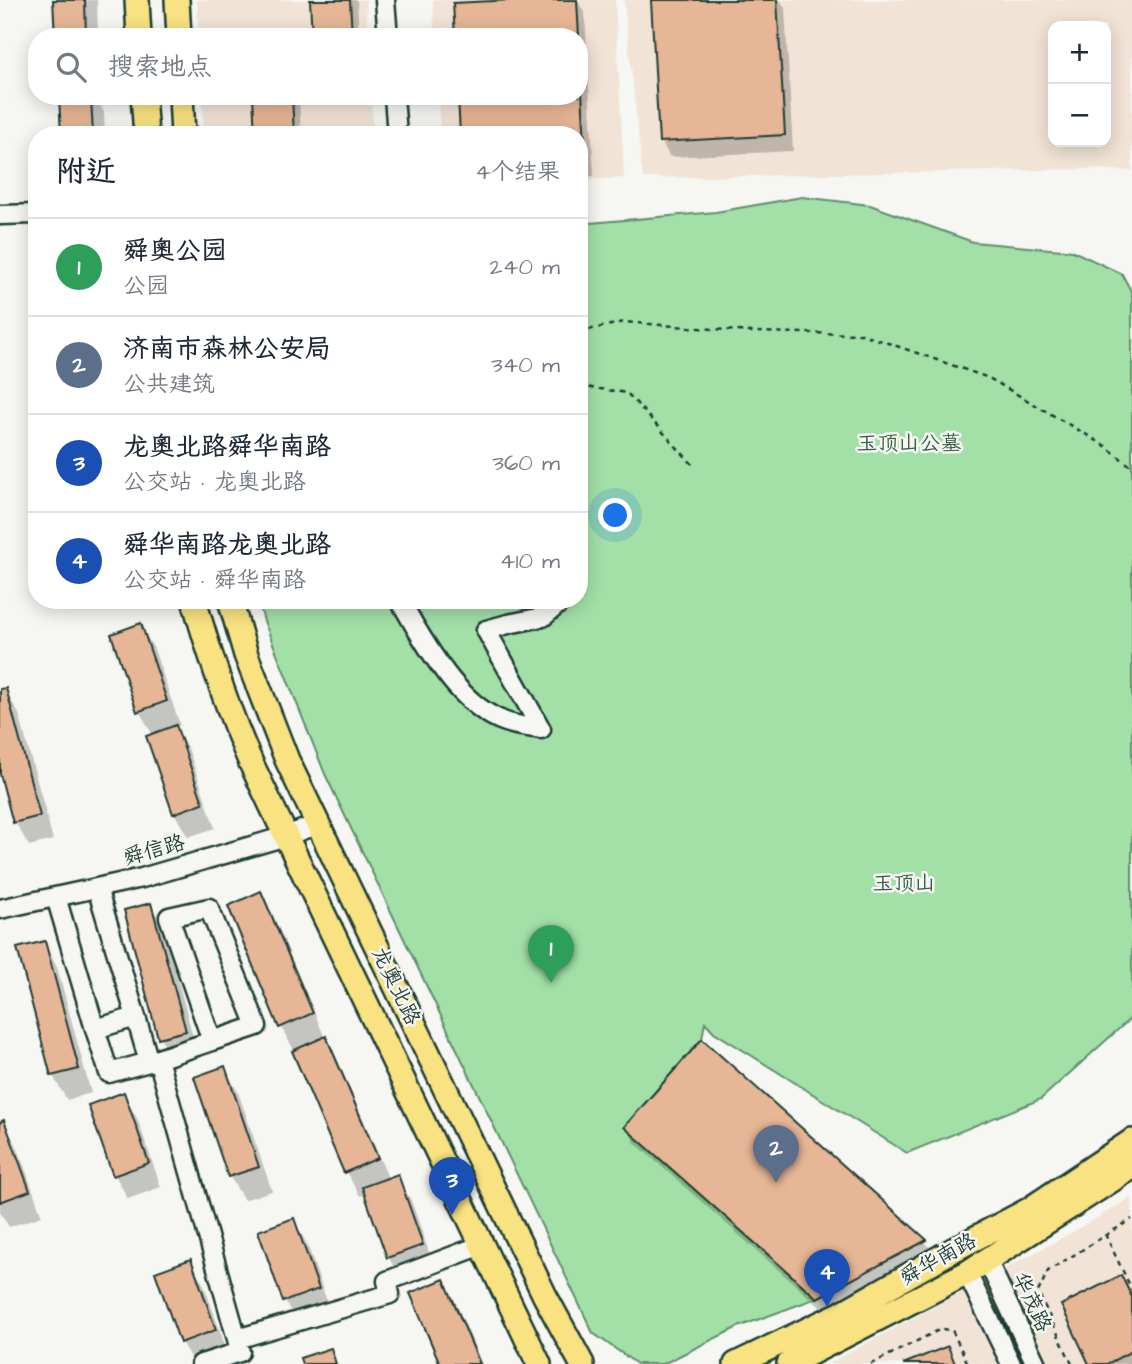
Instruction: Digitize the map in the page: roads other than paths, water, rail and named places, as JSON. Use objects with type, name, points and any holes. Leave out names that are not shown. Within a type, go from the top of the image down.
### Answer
[{"type":"main road","points":[[137,0],[139,28]]},
{"type":"main road","points":[[177,0],[178,28]]},
{"type":"main road","points":[[144,105],[145,126]]},
{"type":"main road","points":[[181,105],[183,126]]},
{"type":"main road","name":"龙奥北路","points":[[197,609],[236,728],[539,1364]]},
{"type":"main road","name":"龙奥北路","points":[[233,609],[246,655],[287,760],[545,1297],[582,1364]]},
{"type":"main road","name":"舜华南路","points":[[736,1364],[842,1313],[1027,1211],[1132,1141]]},
{"type":"main road","name":"舜华南路","points":[[789,1364],[967,1273],[1132,1167]]},
{"type":"street","points":[[385,0],[387,28]]},
{"type":"street","points":[[395,105],[396,126]]},
{"type":"street","points":[[0,215],[28,214]]},
{"type":"street","points":[[406,609],[418,632],[469,701],[504,722],[541,729],[486,630],[543,617],[553,609]]},
{"type":"street","name":"舜信路","points":[[0,909],[142,878],[318,824]]},
{"type":"street","points":[[97,888],[136,1017],[153,1061],[240,1352],[201,1364]]},
{"type":"street","points":[[56,897],[109,1073],[153,1061],[257,1026],[209,908],[169,917],[212,1041]]},
{"type":"street","points":[[94,1029],[136,1017]]},
{"type":"street","points":[[237,1339],[390,1294],[387,1282],[482,1245]]},
{"type":"street","name":"华茂路","points":[[987,1260],[1037,1364]]},
{"type":"street","points":[[967,1273],[1011,1364]]},
{"type":"place","name":"舜奥公园","points":[[551,983]]},
{"type":"place","name":"济南市森林公安局","points":[[776,1183]]},
{"type":"place","name":"龙奥北路舜华南路","points":[[452,1215]]},
{"type":"place","name":"舜华南路龙奥北路","points":[[827,1307]]},
{"type":"park label","name":"玉顶山公墓","points":[[909,443]]},
{"type":"park label","name":"玉顶山","points":[[904,883]]}]
